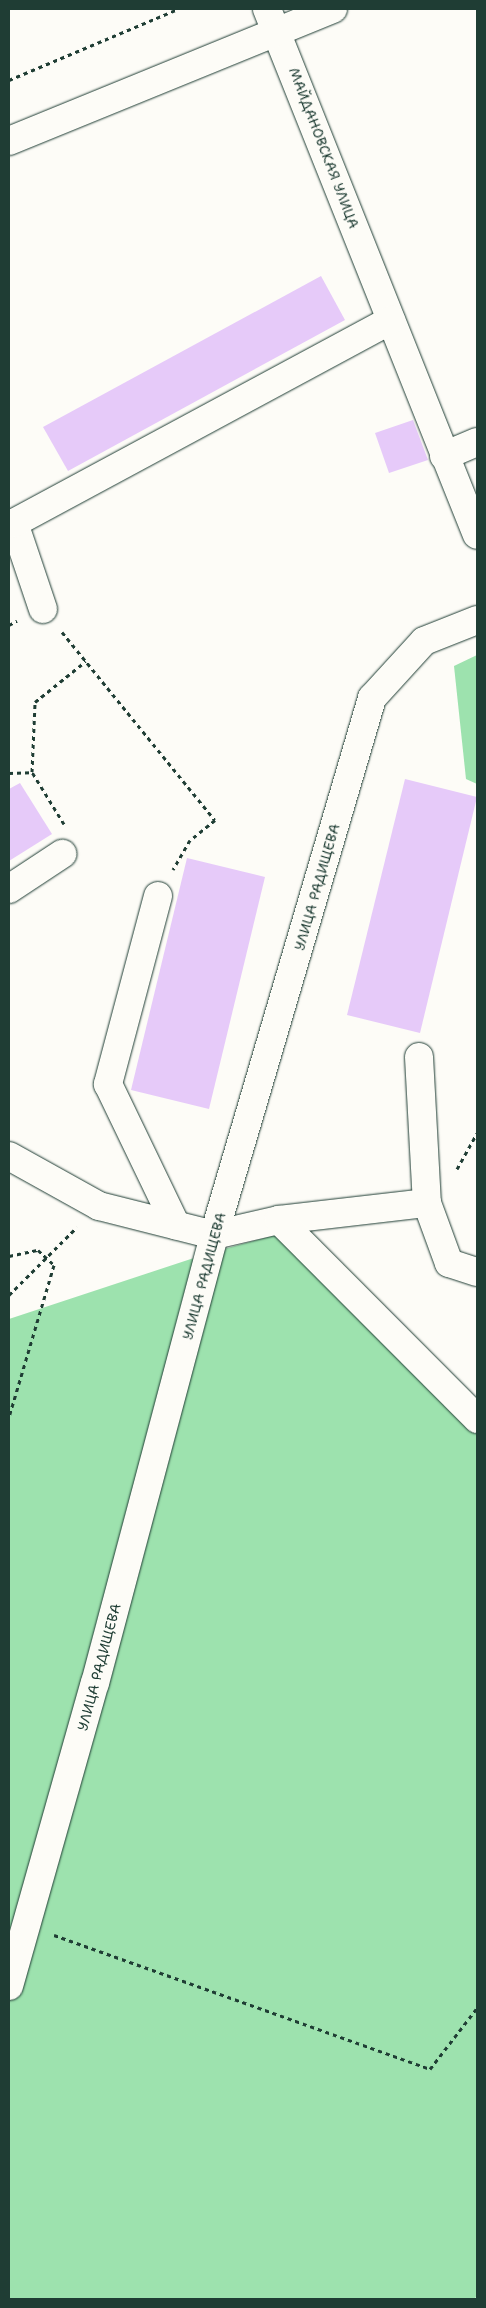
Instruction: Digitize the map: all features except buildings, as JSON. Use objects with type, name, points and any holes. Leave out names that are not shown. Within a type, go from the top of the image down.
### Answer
[{"type":"street","points":[[9,141],[272,20],[333,9]]},
{"type":"street","name":"МАЙДАНОВСКАЯ УЛИЦА","points":[[272,20],[477,535]]},
{"type":"street","points":[[43,608],[14,523],[391,320]]},
{"type":"street","points":[[444,456],[477,442]]},
{"type":"street","name":"УЛИЦА РАДИЩЕВА","points":[[9,1986],[95,1683],[214,1236],[372,698],[424,641],[477,620]]},
{"type":"street","points":[[9,889],[62,854]]},
{"type":"street","points":[[158,896],[108,1084],[176,1226]]},
{"type":"street","points":[[419,1057],[427,1203],[449,1262],[477,1272]]},
{"type":"street","points":[[9,1156],[99,1206],[214,1236],[279,1220],[427,1203]]},
{"type":"street","points":[[279,1220],[477,1420]]},
{"type":"path","points":[[9,80],[178,9]]},
{"type":"path","points":[[43,608],[215,820],[190,840],[158,896]]},
{"type":"path","points":[[62,854],[67,829],[32,772],[35,702],[86,661]]},
{"type":"path","points":[[9,773],[32,772]]},
{"type":"path","points":[[9,1295],[99,1206]]},
{"type":"path","points":[[9,1256],[38,1250],[54,1265],[9,1417]]},
{"type":"path","points":[[26,1925],[430,2069],[477,2008]]},
{"type":"green space","points":[[477,655],[477,784],[466,779],[454,666]]},
{"type":"green space","points":[[283,1233],[477,1433],[477,2294],[475,2299],[9,2299],[9,1319],[209,1253]]}]
